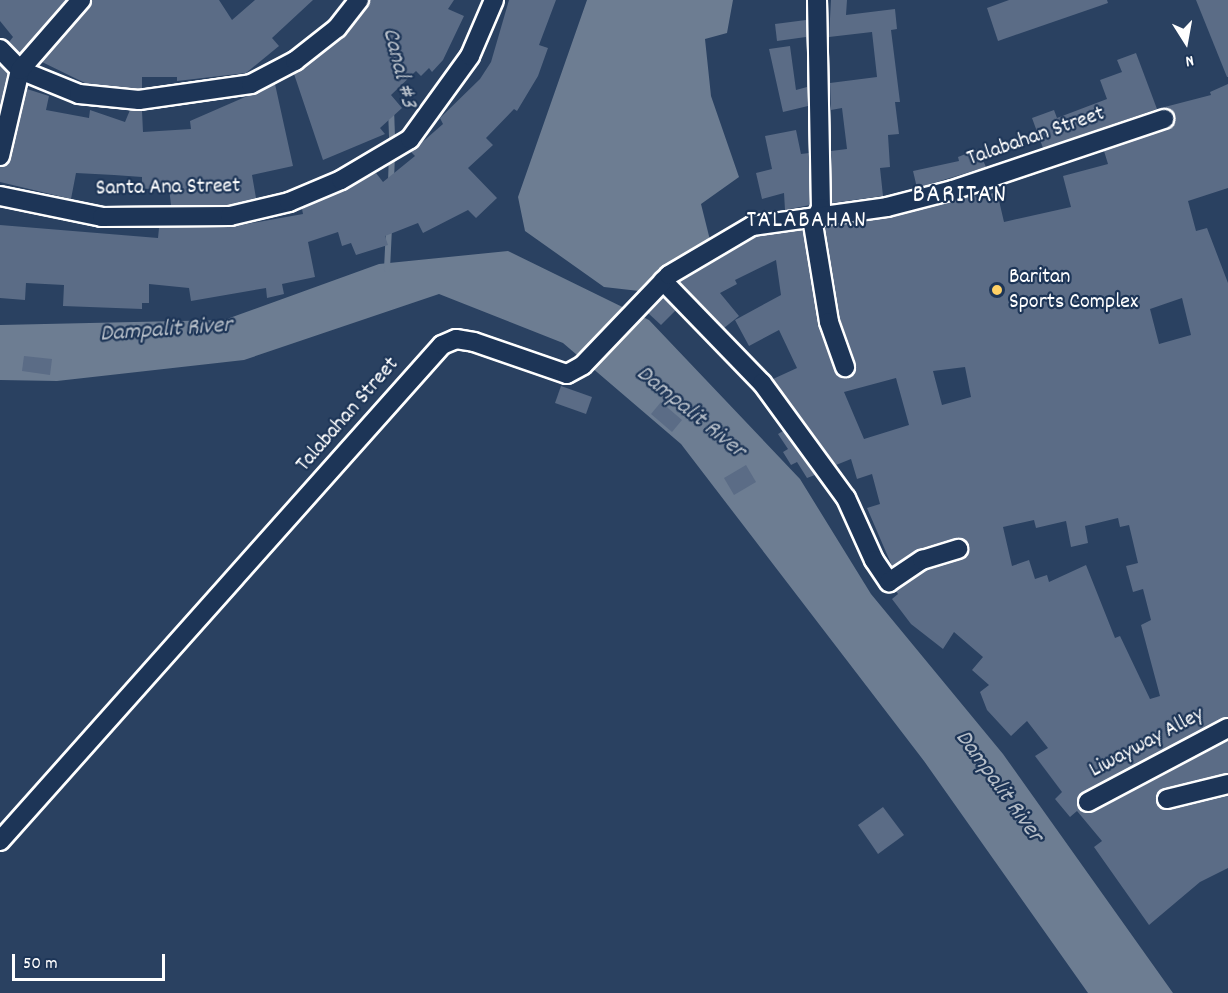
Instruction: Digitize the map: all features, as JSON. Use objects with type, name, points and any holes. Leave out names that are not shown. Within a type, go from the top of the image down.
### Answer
[{"type":"street","points":[[0,156],[20,70],[81,0]]},
{"type":"street","points":[[0,49],[20,70],[79,94],[139,100],[251,84],[295,61],[337,28],[359,0]]},
{"type":"street","name":"Santa Ana Street","points":[[0,196],[102,217],[230,216],[288,202],[341,180],[410,139],[470,56],[494,0]]},
{"type":"street","points":[[817,0],[821,208],[813,224],[829,322],[845,367]]},
{"type":"street","name":"Talabahan Street","points":[[0,841],[442,345],[456,339],[474,342],[567,374],[588,361],[663,281],[752,226],[887,207],[953,190],[1164,119]]},
{"type":"street","points":[[663,281],[762,383],[846,498],[874,560],[889,582],[922,560],[958,549]]},
{"type":"street","name":"Liwayway Alley","points":[[1088,802],[1228,728]]},
{"type":"street","points":[[1167,799],[1228,784]]},
{"type":"water","points":[[587,0],[733,0],[727,33],[705,39],[711,96],[739,177],[701,204],[710,240],[639,291],[604,287],[525,231],[518,197]]},
{"type":"water","name":"Dampalit River","points":[[508,251],[649,320],[800,479],[871,594],[1003,754],[1173,993],[1088,993],[924,761],[681,444],[563,343],[439,294],[244,360],[57,381],[0,380],[0,325],[224,320],[379,264]]},
{"type":"building","points":[[0,0],[66,0],[20,53],[9,42],[13,37],[0,21]]},
{"type":"building","points":[[92,0],[219,0],[232,20],[255,0],[313,0],[272,38],[279,46],[246,73],[177,81],[177,77],[142,77],[142,88],[139,89],[87,84],[42,62]]},
{"type":"building","points":[[370,0],[454,0],[448,9],[464,16],[443,60],[432,72],[429,68],[421,76],[416,71],[391,95],[402,108],[380,128],[385,134],[323,160],[294,74],[344,37]]},
{"type":"building","points":[[509,0],[556,0],[539,45],[548,48],[538,76],[517,111],[514,109],[486,138],[493,145],[468,168],[497,198],[476,218],[468,210],[423,233],[418,223],[385,236],[388,245],[356,255],[351,243],[342,246],[338,232],[308,242],[315,277],[282,284],[284,294],[267,298],[266,288],[191,301],[189,288],[149,284],[149,303],[142,303],[142,309],[63,306],[64,285],[26,283],[25,300],[0,298],[0,225],[158,238],[159,228],[230,227],[303,214],[302,209],[376,173],[383,182],[415,156],[411,152],[443,124],[440,118],[480,79],[491,62]]},
{"type":"building","points":[[831,0],[847,0],[846,15],[895,9],[897,29],[891,30],[900,102],[895,102],[899,134],[888,135],[890,167],[880,168],[883,196],[832,203],[831,151],[847,149],[842,108],[831,110],[830,83],[877,77],[872,32],[829,37]]},
{"type":"building","points":[[1009,0],[1107,0],[1108,3],[998,41],[987,8]]},
{"type":"building","points":[[1196,0],[1228,0],[1228,77],[1227,77]]},
{"type":"building","points":[[806,20],[806,37],[777,41],[775,24]]},
{"type":"building","points":[[790,46],[796,90],[807,87],[808,106],[783,112],[769,49]]},
{"type":"building","points":[[1136,53],[1157,109],[1043,148],[1032,118],[1054,110],[1057,118],[1107,99],[1100,80],[1122,72],[1117,60]]},
{"type":"building","points":[[0,65],[8,73],[0,106]]},
{"type":"building","points":[[275,84],[293,166],[252,175],[256,198],[229,205],[171,205],[169,188],[142,189],[142,177],[114,175],[76,173],[71,199],[0,182],[0,167],[11,159],[27,89],[49,96],[46,110],[89,118],[90,110],[125,122],[130,110],[142,111],[143,132],[191,129],[190,121]]},
{"type":"building","points":[[1228,84],[1228,188],[1188,201],[1196,231],[1207,228],[1228,283],[1228,717],[1083,792],[1077,801],[1082,811],[1093,812],[1228,741],[1228,773],[1164,788],[1156,801],[1159,807],[1169,810],[1228,796],[1228,868],[1200,882],[1149,925],[1094,847],[1102,841],[1077,811],[1070,817],[1055,799],[1062,792],[1035,756],[1048,748],[1027,721],[1011,736],[987,710],[980,692],[989,685],[972,670],[983,657],[954,632],[943,649],[911,624],[892,599],[898,594],[896,591],[927,570],[966,557],[969,551],[966,541],[955,538],[919,549],[892,566],[867,508],[880,504],[872,474],[857,479],[851,459],[836,465],[773,379],[797,368],[779,330],[749,346],[735,320],[781,295],[776,260],[735,280],[737,284],[720,293],[739,316],[724,328],[680,282],[756,237],[803,230],[818,326],[835,371],[842,378],[849,377],[856,364],[840,319],[825,227],[889,218],[975,195],[976,198],[997,192],[1004,222],[1071,207],[1063,176],[1108,164],[1104,151],[1168,129],[1175,122],[1174,115],[1160,108],[1211,95],[1210,92]],"holes":[[[1182,298],[1191,335],[1159,344],[1150,309]],[[965,367],[971,397],[942,405],[933,371]],[[896,378],[909,425],[864,439],[844,392]],[[1118,518],[1120,527],[1129,525],[1138,563],[1126,566],[1133,592],[1143,589],[1151,620],[1141,625],[1160,696],[1150,699],[1120,636],[1115,638],[1086,565],[1049,582],[1047,575],[1035,579],[1029,560],[1012,566],[1003,527],[1034,520],[1036,528],[1066,521],[1071,547],[1088,543],[1085,526]]]},
{"type":"building","points":[[796,130],[801,154],[809,153],[810,205],[785,210],[784,193],[762,199],[756,173],[772,169],[765,136]]},
{"type":"building","points":[[978,149],[986,167],[917,188],[913,171],[959,161],[958,157]]},
{"type":"building","points":[[663,297],[676,310],[661,325],[648,313]]},
{"type":"building","points":[[24,356],[52,359],[50,375],[22,371]]},
{"type":"building","points":[[561,386],[592,397],[586,414],[555,403]]},
{"type":"building","points":[[661,402],[682,420],[672,432],[651,414]]},
{"type":"building","points":[[783,431],[815,475],[807,478],[797,462],[791,465],[783,452],[788,449],[778,434]]},
{"type":"building","points":[[746,465],[756,482],[734,495],[724,478]]},
{"type":"building","points":[[883,807],[904,835],[878,854],[858,825]]},
{"type":"waterway","name":"Canal #3","points":[[391,108],[392,143]]},
{"type":"waterway","name":"Canal #3","points":[[391,182],[392,155]]},
{"type":"waterway","name":"Canal #3","points":[[387,269],[389,228]]},
{"type":"place","name":"Baritan Sports Complex","points":[[997,290]]},
{"type":"district","name":"BARITAN","points":[[960,196]]},
{"type":"district","name":"TALABAHAN","points":[[807,222]]}]
